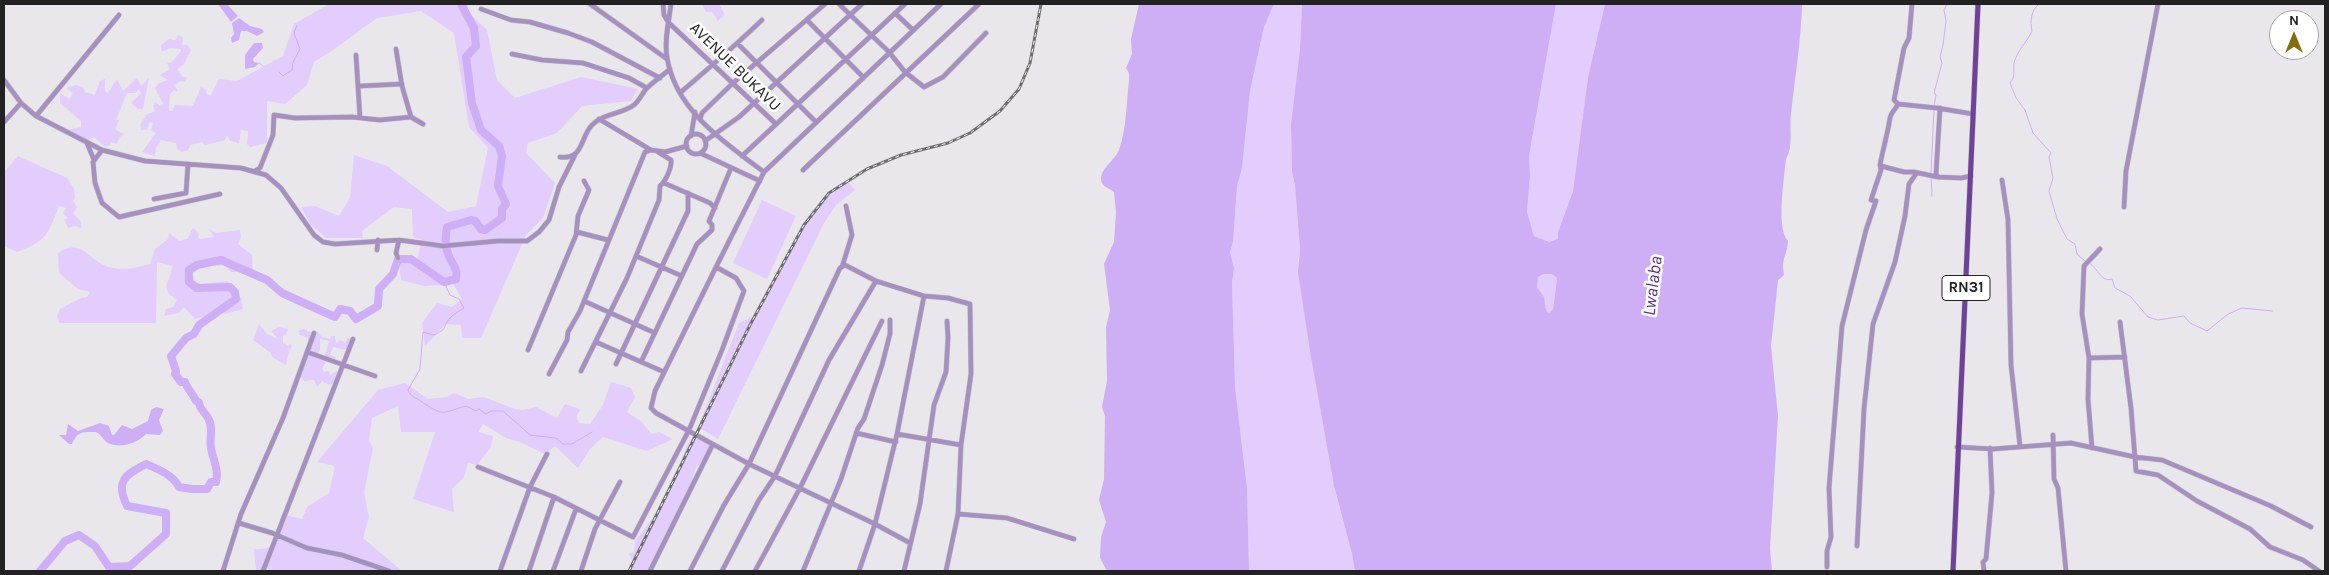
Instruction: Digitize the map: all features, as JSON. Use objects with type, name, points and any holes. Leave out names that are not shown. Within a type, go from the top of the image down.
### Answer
[{"type":"main road","name":"RN31","points":[[1953,571],[1978,4]]},
{"type":"street","points":[[590,4],[667,59]]},
{"type":"street","name":"AVENUE BUKAVU","points":[[663,4],[664,15],[668,22],[776,124]]},
{"type":"street","points":[[671,4],[668,22],[667,59],[680,92],[704,124],[716,136],[764,172]]},
{"type":"street","points":[[700,119],[702,113],[733,83],[825,4]]},
{"type":"street","points":[[839,4],[890,52],[905,72],[926,88],[943,77],[986,33]]},
{"type":"street","points":[[691,136],[697,134],[704,139],[716,136],[777,83],[862,4]]},
{"type":"street","points":[[742,156],[905,4]]},
{"type":"street","points":[[910,542],[831,502],[749,464],[656,413],[650,406],[664,372],[764,172],[940,4]]},
{"type":"street","points":[[803,170],[978,4]]},
{"type":"street","points":[[1912,4],[1909,37],[1904,48],[1894,99],[1898,104],[1940,108],[1973,114]]},
{"type":"street","points":[[2124,207],[2126,171],[2158,4]]},
{"type":"street","points":[[481,10],[511,20],[530,22],[568,32],[614,53],[660,78]]},
{"type":"street","points":[[895,13],[913,30]]},
{"type":"street","points":[[36,116],[119,14]]},
{"type":"street","points":[[680,92],[726,51],[738,44],[762,20]]},
{"type":"street","points":[[807,20],[863,77]]},
{"type":"street","points":[[738,44],[816,122]]},
{"type":"street","points":[[396,49],[402,84],[411,117]]},
{"type":"street","points":[[512,54],[544,60],[582,63],[629,78],[647,88]]},
{"type":"street","points":[[356,55],[360,86],[360,118]]},
{"type":"street","points":[[4,80],[21,103],[36,116],[102,150],[145,161],[255,171],[276,181],[314,235],[323,242],[354,243],[399,240],[450,246],[498,241],[527,241],[533,237],[550,220],[559,187],[585,139],[588,128],[599,119],[634,105],[647,88],[670,69]]},
{"type":"street","points":[[360,86],[402,84]]},
{"type":"street","points":[[4,122],[21,103]]},
{"type":"street","points":[[1828,567],[1828,551],[1832,537],[1829,488],[1842,326],[1866,230],[1876,201],[1871,200],[1878,173],[1881,169],[1886,135],[1891,124],[1890,118],[1898,104]]},
{"type":"street","points":[[1938,177],[1936,170],[1940,108]]},
{"type":"street","points":[[687,146],[691,136],[695,112]]},
{"type":"street","points":[[255,171],[260,168],[273,136],[273,116],[380,120],[411,117],[423,124]]},
{"type":"street","points":[[581,370],[636,256],[659,200],[660,186],[664,183],[672,162],[599,119]]},
{"type":"street","points":[[700,153],[705,148],[704,124]]},
{"type":"street","points":[[87,143],[94,160],[95,183],[102,203],[119,217],[220,194]]},
{"type":"street","points":[[549,374],[567,340],[568,332],[584,301],[645,152],[665,152],[687,146]]},
{"type":"street","points":[[687,146],[692,153],[700,153],[760,181]]},
{"type":"street","points":[[94,160],[102,150]]},
{"type":"street","points":[[560,157],[575,155]]},
{"type":"street","points":[[154,199],[186,193],[188,164]]},
{"type":"street","points":[[1880,166],[1938,177],[1961,178],[1971,176]]},
{"type":"street","points":[[641,362],[698,243],[711,231],[712,225],[709,221],[731,168]]},
{"type":"street","points":[[1857,546],[1864,409],[1873,326],[1895,262],[1905,216],[1909,184],[1916,174]]},
{"type":"street","points":[[2002,180],[2007,203],[2010,248],[2011,364],[2020,446]]},
{"type":"street","points":[[528,350],[577,232],[578,216],[589,190],[584,181]]},
{"type":"street","points":[[664,183],[710,203],[715,208]]},
{"type":"street","points":[[616,364],[688,211],[688,193]]},
{"type":"street","points":[[690,571],[724,505],[749,464],[842,267],[852,235],[846,206]]},
{"type":"street","points":[[577,232],[608,240]]},
{"type":"street","points":[[377,250],[378,240]]},
{"type":"street","points":[[398,258],[396,253],[399,240]]},
{"type":"street","points":[[2092,448],[2088,399],[2089,358],[2082,314],[2087,262],[2100,249]]},
{"type":"street","points":[[636,256],[682,276]]},
{"type":"street","points":[[842,267],[845,265],[876,281],[924,296],[970,304],[971,374],[961,445],[958,514],[946,571]]},
{"type":"street","points":[[478,467],[554,497],[629,537],[635,535],[689,430],[743,297],[742,285],[736,278],[716,267]]},
{"type":"street","points":[[722,571],[759,500],[775,476],[829,360],[876,281]]},
{"type":"street","points":[[859,571],[875,524],[898,434],[924,296]]},
{"type":"street","points":[[584,301],[655,333]]},
{"type":"street","points":[[803,571],[856,433],[864,419],[882,365],[890,334],[890,320]]},
{"type":"street","points":[[755,571],[800,488],[882,321]]},
{"type":"street","points":[[904,571],[920,504],[934,405],[946,372],[947,321]]},
{"type":"street","points":[[2120,322],[2138,472],[2158,474],[2197,501],[2250,530],[2270,547],[2303,560],[2319,571]]},
{"type":"street","points":[[222,571],[239,523],[283,418],[314,333]]},
{"type":"street","points":[[263,571],[352,339]]},
{"type":"street","points":[[596,342],[664,372]]},
{"type":"street","points":[[307,352],[375,376]]},
{"type":"street","points":[[2089,358],[2124,357]]},
{"type":"street","points":[[856,433],[896,442]]},
{"type":"street","points":[[898,434],[961,445]]},
{"type":"street","points":[[2053,435],[2054,479],[2058,488],[2066,571]]},
{"type":"street","points":[[1957,447],[1990,448],[2071,443],[2135,457],[2165,461],[2271,506],[2311,527]]},
{"type":"street","points":[[650,571],[713,444]]},
{"type":"street","points":[[1984,571],[1982,562],[1986,559],[1992,509],[1990,448]]},
{"type":"street","points":[[500,571],[530,487],[547,454]]},
{"type":"street","points":[[581,571],[599,521],[620,482]]},
{"type":"street","points":[[528,571],[554,497]]},
{"type":"street","points":[[553,571],[576,508]]},
{"type":"street","points":[[958,514],[1008,518],[1074,538]]},
{"type":"street","points":[[239,523],[277,535],[307,548],[342,555],[389,571]]},
{"type":"shaded area","points":[[329,4],[468,4],[468,12],[487,30],[497,80],[515,98],[581,77],[638,89],[631,101],[582,106],[557,133],[528,143],[526,153],[555,183],[543,218],[526,235],[481,338],[462,338],[461,325],[446,324],[425,346],[422,323],[437,303],[452,307],[462,299],[453,284],[424,286],[401,280],[399,263],[407,256],[417,259],[422,240],[413,237],[412,209],[394,207],[362,231],[363,238],[326,238],[311,225],[301,207],[315,206],[339,216],[350,198],[354,155],[387,166],[448,212],[476,206],[488,148],[469,127],[454,33],[421,11],[377,18],[314,62],[307,85],[285,104],[267,101],[267,143],[250,147],[247,144],[248,131],[241,130],[239,143],[230,141],[227,135],[225,140],[205,145],[202,142],[190,145],[188,150],[182,152],[177,149],[176,143],[161,140],[156,148],[155,156],[142,152],[156,133],[151,131],[153,123],[149,122],[147,130],[141,130],[140,125],[146,115],[155,111],[153,106],[155,102],[159,105],[163,104],[155,88],[159,83],[168,80],[160,75],[170,69],[167,63],[172,62],[181,51],[181,49],[170,48],[162,52],[161,45],[169,39],[175,40],[178,35],[183,37],[182,45],[187,45],[191,50],[184,64],[177,69],[183,77],[187,77],[185,82],[180,81],[175,85],[178,92],[174,90],[170,94],[169,111],[172,111],[175,105],[193,106],[201,87],[206,90],[207,94],[211,95],[219,79],[237,81],[283,56],[294,24]]},
{"type":"shaded area","points":[[702,4],[719,4],[725,15],[717,21],[712,12],[706,12]]},
{"type":"shaded area","points":[[1274,4],[1302,4],[1300,49],[1291,124],[1292,172],[1295,185],[1300,249],[1298,261],[1334,486],[1355,571],[1249,571],[1247,488],[1235,387],[1232,283],[1234,268],[1230,252],[1233,242],[1237,187],[1242,168],[1250,91],[1264,27]]},
{"type":"shaded area","points":[[1556,4],[1605,4],[1588,77],[1573,191],[1558,232],[1558,239],[1549,242],[1534,236],[1527,212],[1530,176],[1529,156]]},
{"type":"shaded area","points":[[137,78],[141,86],[149,78],[143,109],[138,109],[131,103],[141,93],[139,89],[135,93],[127,93],[116,120],[119,120],[115,129],[124,134],[119,138],[117,144],[111,142],[110,145],[105,147],[94,137],[84,143],[76,140],[75,133],[68,130],[81,127],[81,121],[60,103],[60,93],[69,99],[73,93],[66,88],[76,85],[83,87],[85,92],[95,95],[100,81],[105,79],[105,91],[108,93],[117,79],[123,91]]},
{"type":"shaded area","points":[[18,156],[67,178],[74,189],[75,198],[73,201],[77,207],[73,213],[80,220],[82,228],[75,226],[68,228],[64,219],[68,218],[63,213],[66,208],[59,206],[49,230],[41,240],[17,252],[4,246],[4,172]]},
{"type":"shaded area","points":[[847,181],[855,190],[836,205],[824,223],[718,439],[698,427],[739,323],[757,315],[755,312],[803,224],[820,204]]},
{"type":"shaded area","points":[[762,200],[796,216],[767,279],[733,263]]},
{"type":"shaded area","points":[[193,228],[198,232],[199,239],[214,237],[209,229],[216,233],[240,230],[241,237],[238,244],[252,255],[253,271],[246,267],[240,272],[231,272],[225,265],[202,267],[193,273],[194,281],[201,284],[227,281],[241,298],[243,309],[225,314],[216,309],[203,317],[195,319],[184,307],[179,313],[164,316],[166,309],[173,307],[177,300],[169,294],[166,287],[173,266],[157,262],[156,323],[59,323],[57,316],[60,309],[81,298],[87,297],[90,292],[78,289],[59,273],[58,253],[65,249],[77,248],[112,268],[138,267],[150,264],[155,249],[168,239],[169,233],[179,241],[187,239]]},
{"type":"shaded area","points":[[1552,274],[1557,278],[1553,309],[1549,313],[1546,310],[1543,295],[1537,287],[1538,276]]},
{"type":"shaded area","points":[[259,324],[267,334],[278,339],[271,331],[279,327],[288,329],[286,335],[283,335],[283,343],[288,346],[291,344],[292,347],[289,351],[286,365],[272,357],[271,353],[253,340]]},
{"type":"shaded area","points":[[304,329],[312,333],[318,332],[322,337],[330,339],[331,336],[335,336],[336,343],[340,340],[345,343],[347,338],[351,338],[347,350],[333,347],[330,355],[335,357],[335,360],[325,356],[329,341],[320,339],[320,350],[315,357],[326,361],[322,369],[324,372],[329,371],[330,375],[337,371],[333,383],[329,385],[322,381],[317,387],[314,380],[304,381],[298,372],[307,363],[305,353],[309,355],[311,349],[308,344],[308,338],[300,335],[298,331]]},
{"type":"shaded area","points":[[611,382],[631,388],[635,397],[627,412],[642,422],[651,434],[659,432],[673,439],[647,451],[603,437],[590,449],[578,468],[555,446],[545,454],[520,442],[506,438],[483,424],[478,432],[493,436],[491,447],[477,465],[468,463],[464,477],[452,489],[454,512],[413,499],[435,432],[401,432],[398,406],[372,418],[369,441],[373,448],[364,493],[369,517],[363,538],[402,571],[256,571],[254,549],[262,549],[273,544],[279,535],[286,515],[302,519],[307,507],[329,493],[335,466],[317,462],[378,390],[405,383],[428,399],[447,397],[454,393],[468,399],[483,397],[515,409],[523,410],[536,407],[557,418],[565,404],[580,409],[577,416],[578,423],[590,424],[603,405]]},
{"type":"shaded area","points":[[695,432],[712,443],[700,464],[696,467],[690,485],[648,571],[629,571],[633,562],[629,554],[634,552],[635,541],[664,503],[674,482],[686,447]]},
{"type":"water","points":[[218,4],[227,4],[238,16],[231,22]]},
{"type":"water","points":[[1139,4],[1274,4],[1264,27],[1250,91],[1242,168],[1237,187],[1233,242],[1230,252],[1234,268],[1232,283],[1235,387],[1247,488],[1249,571],[1107,571],[1100,558],[1101,537],[1106,522],[1099,500],[1104,479],[1105,416],[1102,407],[1107,381],[1106,327],[1110,310],[1104,264],[1114,242],[1116,212],[1114,192],[1104,185],[1101,179],[1103,171],[1119,150],[1124,133],[1129,81],[1129,73],[1126,68],[1132,54],[1131,39]]},
{"type":"water","name":"Lwalaba","points":[[1302,4],[1556,4],[1529,156],[1530,176],[1527,212],[1534,236],[1549,242],[1558,239],[1558,232],[1573,191],[1588,77],[1605,4],[1802,4],[1791,114],[1791,143],[1786,159],[1782,203],[1782,226],[1788,241],[1783,264],[1784,275],[1778,280],[1771,346],[1778,416],[1770,549],[1772,571],[1355,571],[1334,486],[1298,272],[1300,249],[1295,185],[1292,172],[1291,124],[1300,49]],"holes":[[[1543,274],[1552,274],[1557,278],[1553,309],[1549,313],[1546,310],[1544,297],[1537,287],[1538,277]]]},
{"type":"water","points":[[239,18],[250,26],[262,29],[264,32],[257,36],[247,31],[241,31],[239,40],[232,43],[231,38],[234,34],[232,23]]},
{"type":"water","points":[[254,43],[262,43],[263,48],[253,59],[254,62],[259,63],[255,67],[245,69],[245,55]]},
{"type":"water","points":[[156,407],[164,409],[159,420],[163,431],[160,435],[146,434],[128,444],[113,445],[96,432],[79,434],[72,444],[69,444],[59,435],[66,435],[68,424],[78,431],[100,423],[109,426],[112,435],[114,435],[122,425],[132,429],[148,421],[151,410]]},
{"type":"waterway","points":[[40,571],[65,541],[79,535],[95,546],[109,567],[130,566],[166,534],[166,513],[127,506],[124,497],[122,490],[124,480],[132,472],[146,464],[169,476],[179,487],[207,489],[211,482],[216,482],[217,473],[211,448],[210,422],[185,382],[181,382],[175,374],[176,371],[171,356],[186,338],[194,334],[199,325],[236,299],[235,292],[230,287],[197,288],[189,282],[189,270],[197,265],[221,260],[267,280],[282,293],[335,317],[340,309],[350,311],[356,319],[378,306],[379,289],[393,274],[398,259],[411,259],[444,282],[456,279],[456,270],[446,246],[447,227],[471,220],[475,221],[481,229],[485,230],[502,218],[502,209],[506,204],[498,186],[502,156],[499,146],[481,130],[472,103],[466,57],[476,46],[474,28],[461,4]]},
{"type":"waterway","points":[[1934,106],[1936,95],[1934,93],[1942,63],[1940,57],[1946,21],[1944,10],[1947,4]]},
{"type":"waterway","points":[[2039,4],[2034,9],[2032,16],[2032,31],[2015,59],[2014,76],[2010,83],[2016,98],[2025,110],[2033,133],[2051,153],[2049,157],[2053,178],[2049,191],[2057,219],[2067,239],[2075,244],[2077,254],[2085,261]]},
{"type":"waterway","points":[[279,72],[283,76],[292,70],[293,62],[300,49],[294,33],[297,25]]},
{"type":"waterway","points":[[259,63],[263,66]]},
{"type":"waterway","points":[[1931,173],[1934,110]]},
{"type":"waterway","points":[[1931,177],[1932,196]]},
{"type":"waterway","points":[[2089,263],[2102,277],[2108,280],[2112,279],[2115,288],[2130,296],[2148,317],[2158,320],[2184,316],[2190,323],[2207,331],[2228,314],[2242,308],[2273,311]]},
{"type":"waterway","points":[[444,282],[450,295],[459,299],[464,308],[451,317],[444,329],[439,333],[434,335],[423,332],[420,369],[408,390],[411,395],[439,412],[447,412],[466,406],[476,411],[479,409],[486,414],[491,411],[503,411],[530,435],[556,438],[563,444],[572,444],[592,432]]},
{"type":"railway","points":[[629,571],[750,325],[804,225],[829,193],[867,169],[901,155],[948,143],[970,133],[1000,111],[1019,89],[1030,63],[1041,4]]}]
